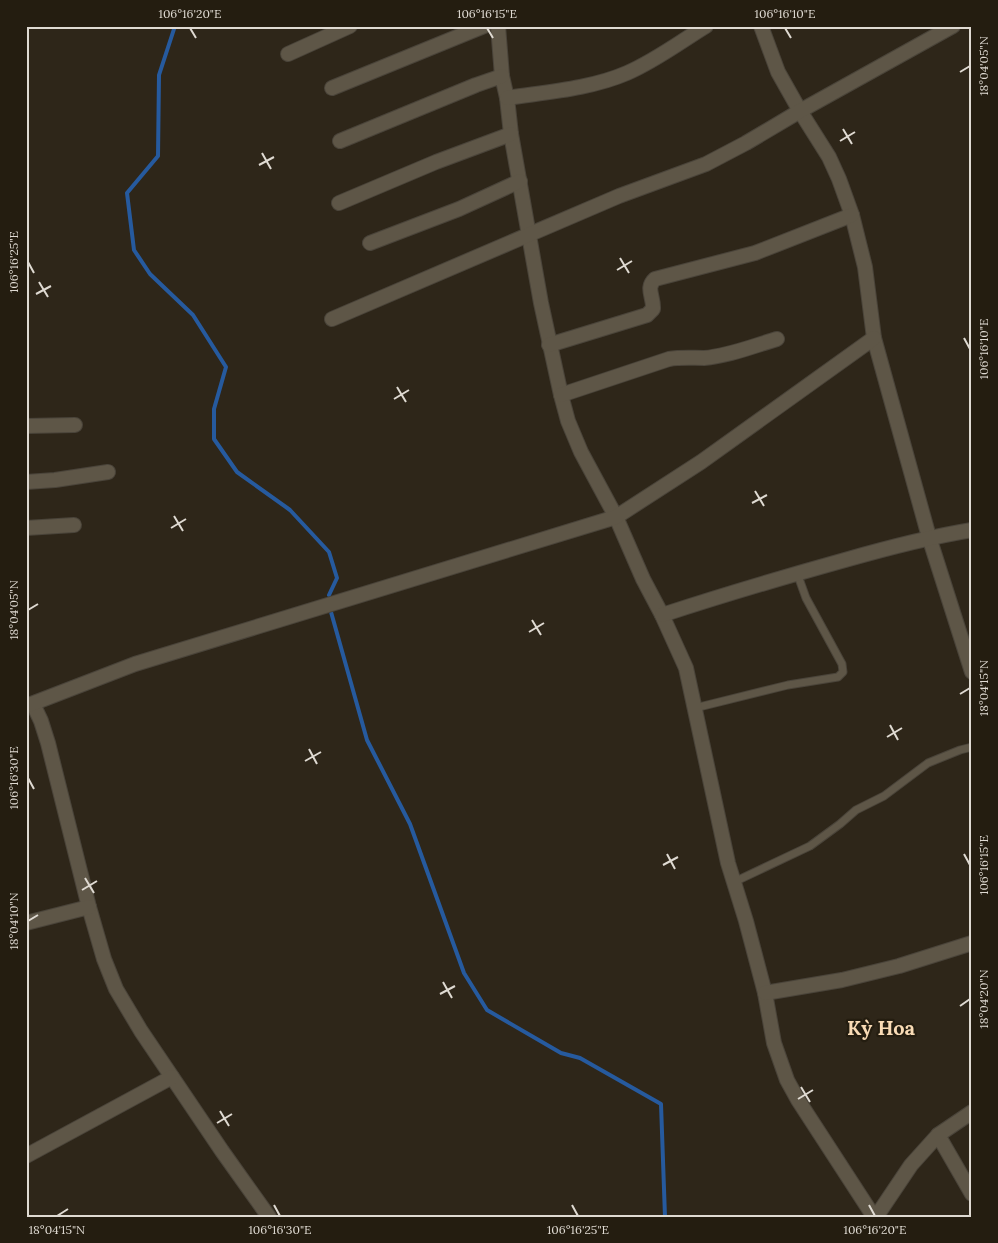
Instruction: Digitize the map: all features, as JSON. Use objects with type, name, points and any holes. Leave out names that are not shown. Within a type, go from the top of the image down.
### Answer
[{"type":"street","points":[[288,54],[350,26]]},
{"type":"street","points":[[332,88],[484,26]]},
{"type":"street","points":[[498,26],[502,76],[507,98],[511,134],[550,345],[568,421],[581,452],[616,517],[643,579],[686,668],[712,791],[734,882],[764,993],[774,1043],[787,1080],[798,1100],[875,1217],[911,1165],[938,1135],[972,1112]]},
{"type":"street","points":[[507,98],[560,90],[625,74],[642,66],[706,26]]},
{"type":"street","points":[[761,26],[778,72],[829,157],[852,215],[865,266],[874,338],[929,537],[972,672]]},
{"type":"street","points":[[332,319],[619,196],[706,164],[953,26]]},
{"type":"street","points":[[340,141],[502,76]]},
{"type":"street","points":[[339,203],[436,162],[511,134]]},
{"type":"street","points":[[370,243],[459,209],[520,181]]},
{"type":"street","points":[[550,345],[647,315],[653,308],[654,303],[649,288],[655,279],[755,253],[852,215]]},
{"type":"street","points":[[269,1217],[141,1031],[116,989],[104,959],[89,907],[48,744],[41,721],[30,705],[135,664],[616,517],[701,462],[874,338]]},
{"type":"street","points":[[561,395],[669,359],[681,357],[703,358],[723,355],[777,339]]},
{"type":"street","points":[[26,426],[75,425]]},
{"type":"street","points":[[26,482],[55,480],[108,472]]},
{"type":"street","points":[[26,528],[74,525]]},
{"type":"street","points":[[662,615],[797,573],[929,537],[972,530]]},
{"type":"street","points":[[26,923],[89,907]]},
{"type":"street","points":[[764,993],[850,978],[972,943]]},
{"type":"street","points":[[26,1156],[172,1077]]},
{"type":"street","points":[[938,1135],[972,1194]]},
{"type":"lane","points":[[695,708],[788,685],[838,677],[843,672],[842,664],[806,598],[797,573]]},
{"type":"lane","points":[[734,882],[810,846],[856,810],[884,796],[928,763],[972,747]]},
{"type":"waterway","points":[[175,26],[159,75],[158,156],[127,193],[134,250],[150,274],[193,315],[226,367],[214,409],[214,439],[237,472],[290,510],[329,552],[337,578],[329,595]]},
{"type":"waterway","points":[[331,612],[367,740],[410,824],[464,973],[487,1010],[561,1053],[580,1058],[661,1104],[665,1217]]},
{"type":"district","name":"Kỳ Hoa","points":[[881,1027]]}]
